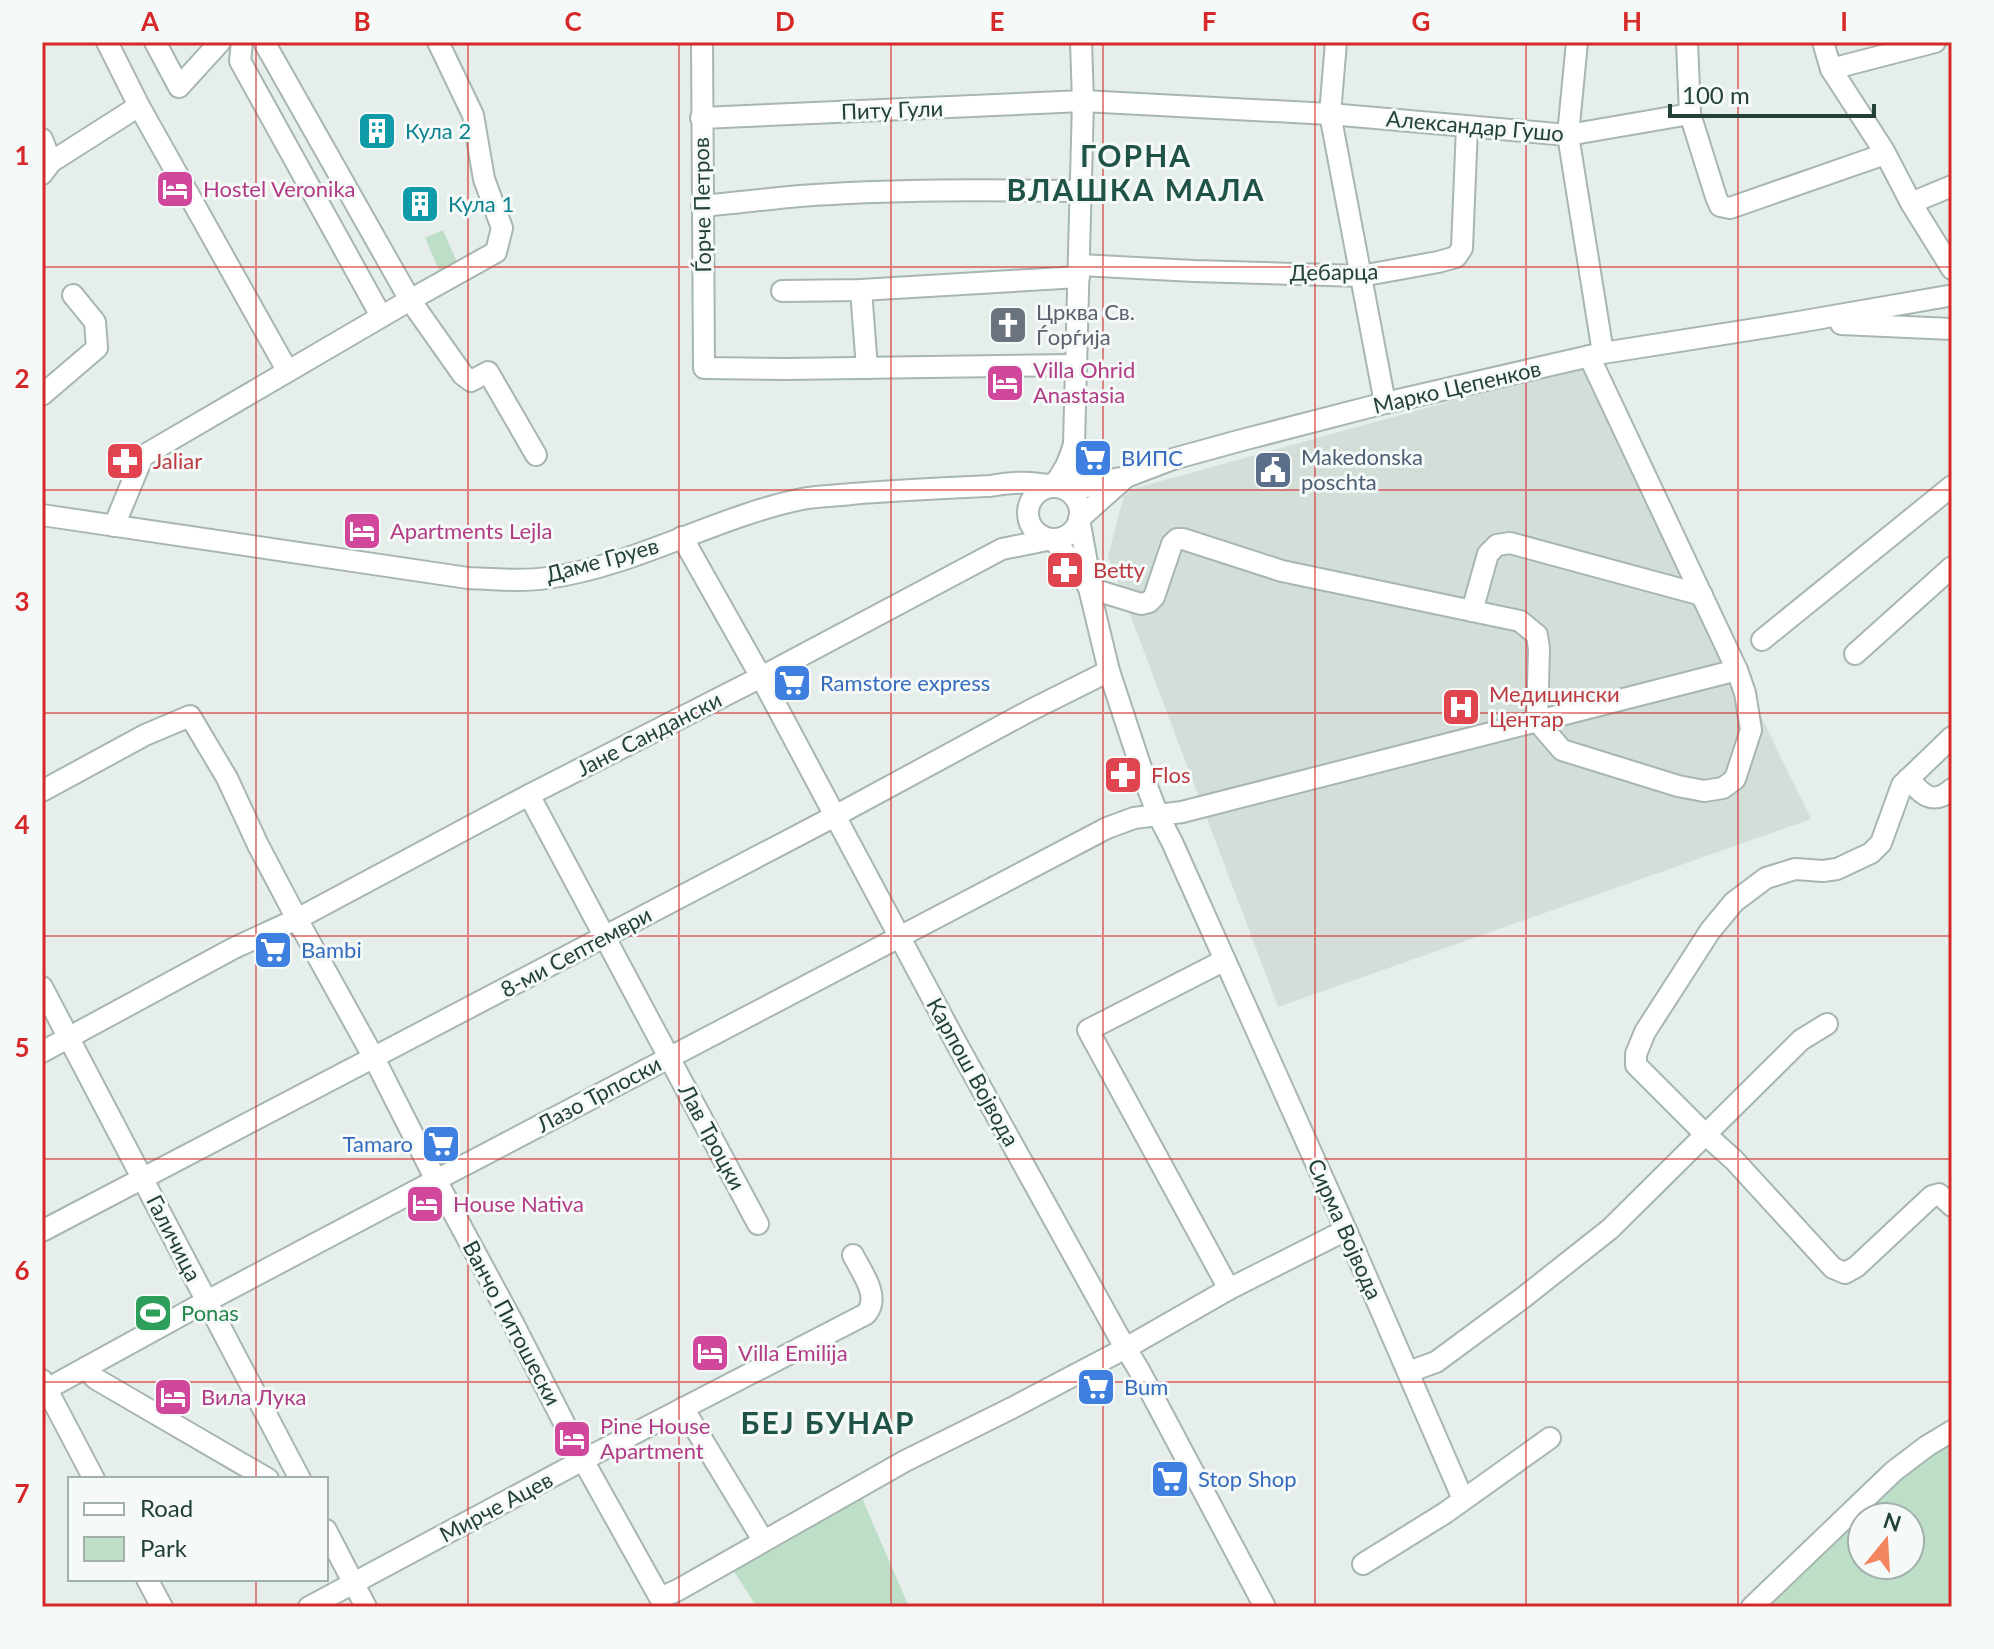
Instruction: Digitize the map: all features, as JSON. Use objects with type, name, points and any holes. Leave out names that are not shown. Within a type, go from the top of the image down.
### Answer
[{"type":"street","points":[[107,42],[139,106],[287,370]]},
{"type":"street","points":[[155,42],[179,87],[220,42]]},
{"type":"street","points":[[242,42],[240,61],[381,316]]},
{"type":"street","points":[[264,42],[410,300],[463,375],[471,381],[488,372],[536,455]]},
{"type":"street","points":[[114,526],[143,456],[287,370],[496,252],[502,228],[484,179],[473,115],[438,42]]},
{"type":"street","name":"Ѓорче Петров","points":[[702,42],[704,368],[867,368]]},
{"type":"street","points":[[1061,489],[1062,476],[1076,452],[1075,365],[1083,101],[1081,42]]},
{"type":"street","points":[[1336,42],[1330,114],[1385,403]]},
{"type":"street","points":[[1052,539],[1075,564],[1089,588],[1141,604],[1154,597],[1172,544],[1177,539],[1183,539],[1282,571],[1520,621],[1537,635],[1537,721],[1562,750],[1678,786],[1704,791],[1723,788],[1735,779],[1751,730],[1745,693],[1596,355],[1568,135],[1577,42]]},
{"type":"street","points":[[1687,42],[1690,114],[1720,206],[1730,208],[1885,154]]},
{"type":"street","points":[[1823,42],[1831,69],[1952,269]]},
{"type":"street","points":[[1831,69],[1935,42]]},
{"type":"street","name":"Питу Гули","points":[[701,118],[1083,101]]},
{"type":"street","name":"Александар Гушо","points":[[1083,101],[1330,114],[1568,135],[1690,114]]},
{"type":"street","points":[[42,139],[46,168],[139,106]]},
{"type":"street","name":"Дебарца","points":[[1079,271],[1361,276],[1456,257],[1462,248],[1467,127]]},
{"type":"street","points":[[1911,203],[1952,186]]},
{"type":"street","points":[[702,206],[800,196],[896,192],[1081,191]]},
{"type":"street","points":[[782,291],[861,290],[1079,271]]},
{"type":"street","points":[[861,290],[867,368],[1075,365]]},
{"type":"street","points":[[1793,323],[1950,294]]},
{"type":"street","points":[[1950,294],[1944,309],[1952,327]]},
{"type":"street","points":[[42,395],[97,348],[95,322],[73,295]]},
{"type":"street","points":[[1793,323],[1952,327]]},
{"type":"street","name":"Марко Цепенков","points":[[1126,477],[1173,459],[1385,403],[1596,355],[1793,323]]},
{"type":"street","points":[[1076,452],[1094,475],[1104,481]]},
{"type":"street","points":[[1028,517],[1031,500],[1036,493],[1126,477]]},
{"type":"street","points":[[990,486],[1008,493],[1021,506],[1036,532],[1052,539],[1066,536],[1079,519],[1126,477]]},
{"type":"street","name":"Даме Груев","points":[[42,515],[468,578],[508,580],[546,578],[583,570],[635,555],[733,519],[803,499],[1029,482],[1061,489]]},
{"type":"street","points":[[1762,640],[1952,486]]},
{"type":"street","points":[[1061,489],[1079,504],[1089,588]]},
{"type":"street","name":"Јане Сандански","points":[[1002,549],[1028,517]]},
{"type":"street","name":"Карпош Војвода","points":[[682,537],[1265,1607]]},
{"type":"street","name":"Јане Сандански","points":[[42,1052],[234,948],[297,919],[1002,549],[1052,539]]},
{"type":"street","points":[[1472,611],[1488,554],[1497,545],[1510,543],[1702,595]]},
{"type":"street","points":[[1855,654],[1952,567]]},
{"type":"street","name":"Сирма Војвода","points":[[1089,588],[1109,671],[1158,815],[1346,1230],[1463,1499]]},
{"type":"street","name":"Лазо Трпоски","points":[[44,1384],[85,1368],[1107,828],[1134,818],[1182,812],[1737,670]]},
{"type":"street","name":"8-ми Септември","points":[[42,1231],[1109,671]]},
{"type":"street","points":[[42,791],[145,735],[190,716],[227,778],[297,919]]},
{"type":"street","points":[[1952,737],[1902,785],[1881,843],[1871,853],[1837,869],[1795,869],[1766,878],[1734,902],[1710,931],[1645,1032],[1636,1054],[1636,1065],[1734,1160],[1833,1268],[1845,1273],[1856,1267],[1932,1196],[1939,1194],[1952,1206]]},
{"type":"street","points":[[1908,779],[1922,793],[1933,798],[1942,797],[1952,789]]},
{"type":"street","name":"Лав Троцки","points":[[529,795],[758,1224]]},
{"type":"street","name":"Ванчо Питошески","points":[[297,919],[374,1058],[583,1460],[676,1598]]},
{"type":"street","points":[[1225,960],[1088,1030],[1229,1289]]},
{"type":"street","points":[[42,987],[69,1039]]},
{"type":"street","points":[[1408,1372],[1436,1362],[1610,1229],[1801,1040],[1827,1024]]},
{"type":"street","name":"Галичица","points":[[69,1039],[299,1477]]},
{"type":"street","points":[[676,1598],[763,1540],[905,1461],[1012,1408],[1229,1289],[1346,1230]]},
{"type":"street","name":"Мирче Ацев","points":[[309,1607],[583,1460],[866,1314],[873,1298],[853,1255]]},
{"type":"street","points":[[85,1368],[96,1379],[265,1477]]},
{"type":"street","points":[[44,1384],[93,1477]]},
{"type":"street","points":[[683,1408],[763,1540]]},
{"type":"street","points":[[1752,1607],[1894,1471],[1952,1431]]},
{"type":"street","points":[[1363,1564],[1445,1513],[1550,1438]]},
{"type":"street","points":[[328,1534],[366,1607]]},
{"type":"street","points":[[148,1581],[162,1607]]},
{"type":"shaded area","name":"Медицински Центар","points":[[1589,363],[1811,819],[1278,1007],[1108,556],[1125,491]]},
{"type":"green space","points":[[443,230],[457,262],[439,270],[425,238]]},
{"type":"green space","points":[[1952,1431],[1952,1607],[1752,1607],[1846,1524],[1846,1581],[1926,1581],[1926,1501],[1872,1501]]},
{"type":"green space","points":[[862,1498],[909,1607],[752,1607],[755,1604],[733,1570]]},
{"type":"place","name":"Кула 2","points":[[377,131]]},
{"type":"place","name":"Hostel Veronika","points":[[175,189]]},
{"type":"place","name":"Кула 1","points":[[420,204]]},
{"type":"place","name":"Црква Св. Ѓoрѓијa","points":[[1008,325]]},
{"type":"place","name":"Villa Ohrid Anastasia","points":[[1005,383]]},
{"type":"place","name":"ВИПС","points":[[1093,458]]},
{"type":"place","name":"Jaliar","points":[[125,461]]},
{"type":"place","name":"Makedonska poschta","points":[[1273,470]]},
{"type":"place","name":"Apartments Lejla","points":[[362,531]]},
{"type":"place","name":"Betty","points":[[1065,570]]},
{"type":"place","name":"Ramstore express","points":[[792,683]]},
{"type":"place","name":"Медицински Центар","points":[[1461,707]]},
{"type":"place","name":"Flos","points":[[1123,775]]},
{"type":"place","name":"Bambi","points":[[273,950]]},
{"type":"place","name":"Tamaro","points":[[441,1144]]},
{"type":"place","name":"House Nativa","points":[[425,1204]]},
{"type":"place","name":"Ponas","points":[[153,1313]]},
{"type":"place","name":"Villa Emilija","points":[[710,1353]]},
{"type":"place","name":"Bum","points":[[1096,1387]]},
{"type":"place","name":"Вила Лука","points":[[173,1397]]},
{"type":"place","name":"Pine House Apartment","points":[[572,1439]]},
{"type":"place","name":"Stop Shop","points":[[1170,1479]]},
{"type":"district","name":"ГОРНА ВЛАШКА МАЛА","points":[[1136,174]]},
{"type":"district","name":"БЕЈ БУНАР","points":[[828,1424]]}]
